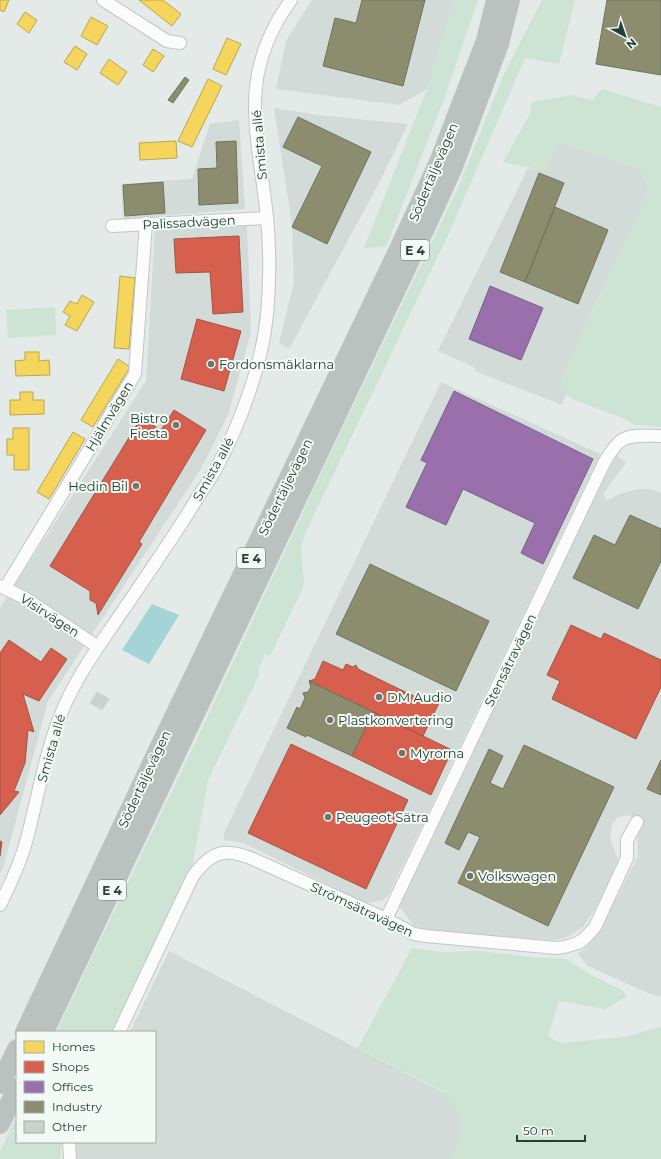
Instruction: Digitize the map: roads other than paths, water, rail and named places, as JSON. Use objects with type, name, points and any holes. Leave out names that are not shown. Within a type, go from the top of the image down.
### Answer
[{"type":"highway","name":"Södertäljevägen","points":[[25,1031],[162,742],[382,285],[439,162],[486,40],[496,0]]},
{"type":"highway","name":"Södertäljevägen","points":[[44,1031],[432,214],[453,167],[496,52],[510,0]]},
{"type":"highway","points":[[0,1084],[16,1051]]},
{"type":"highway","points":[[0,1124],[16,1090]]},
{"type":"street","points":[[103,0],[167,41],[180,43]]},
{"type":"street","name":"Smista allé","points":[[0,905],[12,882],[25,844],[49,750],[62,710],[76,683],[98,647],[160,556],[216,469],[244,409],[265,331],[270,279],[267,218],[256,140],[254,94],[256,77],[262,56],[275,24],[291,0]]},
{"type":"street","name":"Palissadvägen","points":[[112,226],[146,223],[267,218]]},
{"type":"street","name":"Hjälmvägen","points":[[3,587],[135,374],[146,223]]},
{"type":"street","name":"Stensätravägen","points":[[386,919],[604,462],[610,452],[623,439],[642,435],[661,436]]},
{"type":"street","name":"Visirvägen","points":[[3,587],[24,598],[98,647]]},
{"type":"street","name":"Strömsätravägen","points":[[119,1031],[193,876],[202,864],[216,855],[234,853],[244,855],[386,919],[414,934],[556,948],[572,945],[585,938],[595,927],[627,858],[627,840],[637,822]]},
{"type":"street","points":[[69,1143],[70,1159]]},
{"type":"water","points":[[152,604],[179,615],[149,664],[122,650]]},
{"type":"place","name":"Fordonsmäklarna","points":[[211,364]]},
{"type":"place","name":"Bistro Fiesta","points":[[176,425]]},
{"type":"place","name":"Hedin Bil","points":[[136,486]]},
{"type":"place","name":"DM Audio","points":[[379,697]]},
{"type":"place","name":"Plastkonvertering","points":[[330,720]]},
{"type":"place","name":"Myrorna","points":[[402,753]]},
{"type":"place","name":"Peugeot Sätra","points":[[328,817]]},
{"type":"place","name":"Volkswagen","points":[[470,876]]}]
